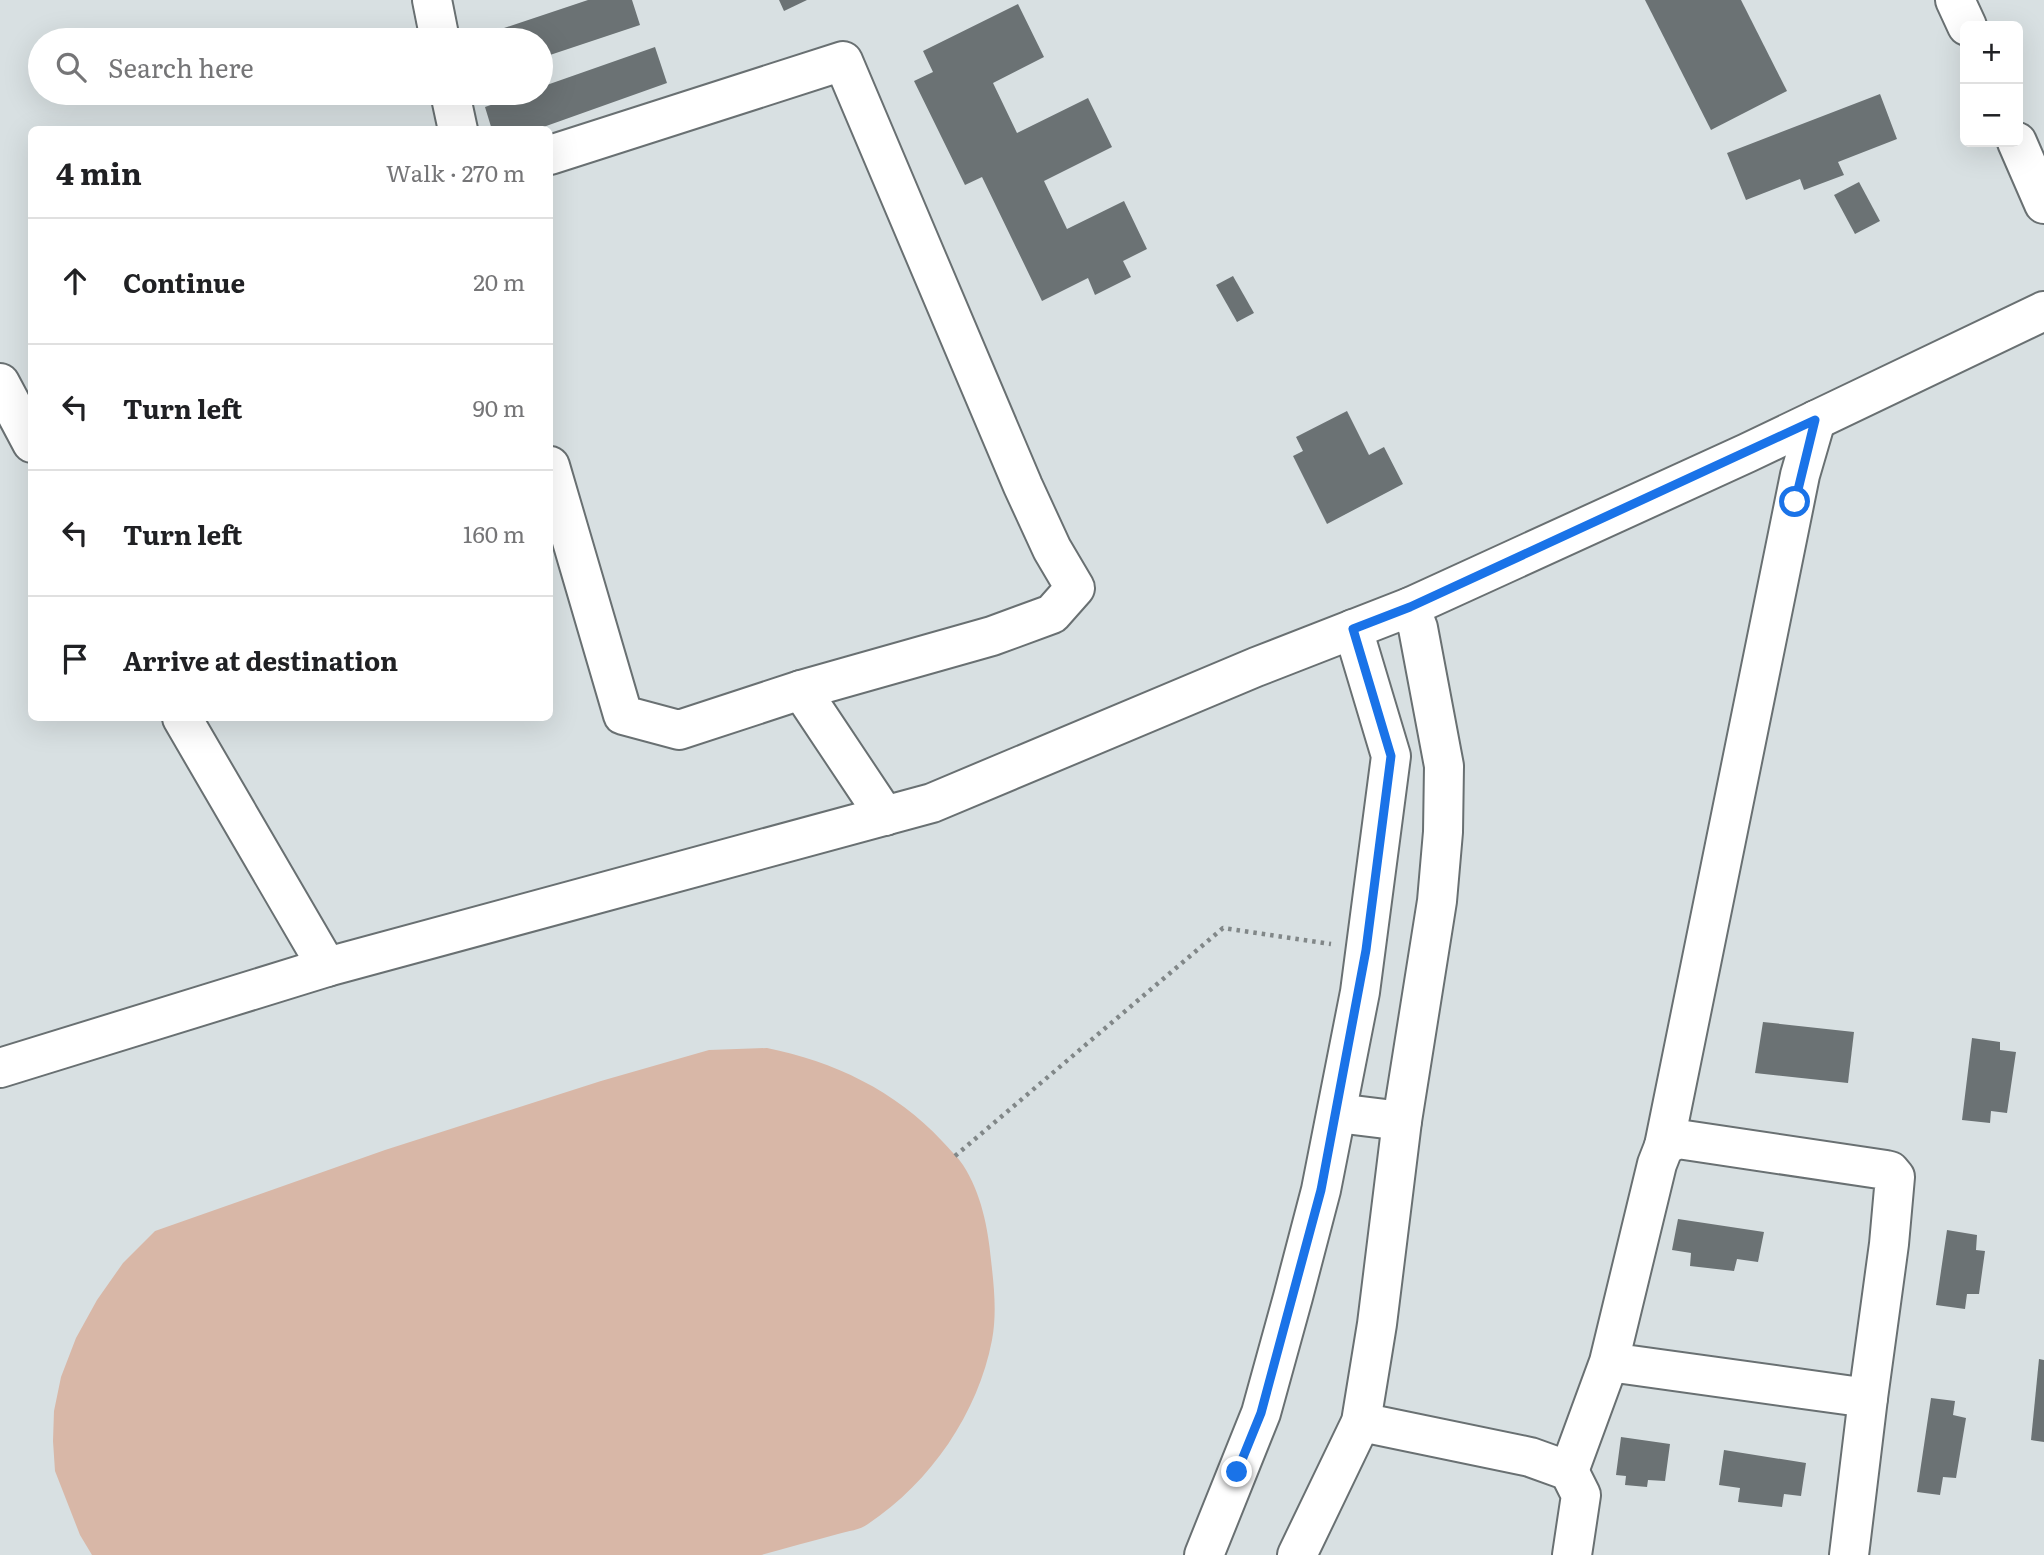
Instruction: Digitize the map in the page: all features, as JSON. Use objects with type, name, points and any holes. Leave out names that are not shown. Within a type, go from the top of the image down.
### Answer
[{"type":"street","points":[[432,0],[438,28]]},
{"type":"street","points":[[1955,0],[1965,21]]},
{"type":"street","points":[[553,154],[844,61],[1023,486],[1052,550],[1075,588],[1052,614],[992,636],[801,690],[679,730],[623,715],[553,476]]},
{"type":"street","points":[[453,105],[457,126]]},
{"type":"street","points":[[2019,147],[2044,204]]},
{"type":"street","points":[[0,1068],[327,967],[932,803],[1256,667],[1410,607],[2044,311]]},
{"type":"street","points":[[0,383],[28,436]]},
{"type":"street","points":[[1569,1471],[1609,1362],[1657,1164],[1664,1146],[1800,475],[1815,420]]},
{"type":"street","points":[[1297,1555],[1361,1422],[1377,1324],[1402,1121],[1437,901],[1443,832],[1444,765],[1418,628],[1410,607]]},
{"type":"street","points":[[1204,1555],[1261,1413],[1321,1190],[1360,992],[1391,756],[1353,629]]},
{"type":"street","points":[[801,690],[885,816]]},
{"type":"street","points":[[184,721],[327,967]]},
{"type":"street","points":[[1391,756],[1440,749]]},
{"type":"street","points":[[1360,992],[1421,999]]},
{"type":"street","points":[[1337,1112],[1402,1121]]},
{"type":"street","points":[[1664,1146],[1678,1139],[1890,1171],[1895,1177],[1849,1555]]},
{"type":"street","points":[[1609,1362],[1868,1398]]},
{"type":"street","points":[[1361,1422],[1530,1457],[1569,1471],[1581,1495],[1572,1555]]},
{"type":"path","points":[[955,1156],[1223,928],[1366,950]]},
{"type":"shaded area","points":[[767,1048],[839,1070],[905,1107],[961,1162],[975,1187],[983,1211],[990,1248],[995,1310],[994,1330],[985,1367],[976,1394],[948,1444],[912,1488],[891,1507],[861,1528],[761,1555],[92,1555],[80,1535],[55,1471],[54,1411],[61,1377],[76,1338],[97,1300],[123,1263],[155,1231],[385,1150],[601,1081],[709,1050]]},
{"type":"building","points":[[588,0],[632,0],[640,25],[553,54],[553,28],[504,28]]},
{"type":"building","points":[[779,0],[807,0],[784,11]]},
{"type":"building","points":[[1645,0],[1741,0],[1787,91],[1711,130]]},
{"type":"building","points":[[1018,4],[1044,57],[993,83],[1017,133],[1088,98],[1112,147],[1044,181],[1067,229],[1124,201],[1147,249],[1123,261],[1131,277],[1095,295],[1088,278],[1042,301],[982,177],[965,185],[914,81],[933,72],[923,51]]},
{"type":"building","points":[[655,47],[667,83],[546,126],[491,126],[485,107],[553,105],[553,83]]},
{"type":"building","points":[[1880,94],[1897,139],[1838,162],[1844,175],[1804,190],[1800,179],[1746,200],[1727,153]]},
{"type":"building","points":[[1859,182],[1880,221],[1855,234],[1834,195]]},
{"type":"building","points":[[1233,276],[1254,313],[1237,322],[1216,285]]},
{"type":"building","points":[[1347,411],[1369,455],[1384,447],[1403,484],[1327,524],[1293,456],[1303,451],[1296,437]]},
{"type":"building","points":[[1763,1022],[1854,1032],[1848,1083],[1755,1073]]},
{"type":"building","points":[[1972,1038],[2000,1042],[2000,1050],[2016,1052],[2007,1113],[1991,1111],[1990,1123],[1962,1120]]},
{"type":"building","points":[[1678,1219],[1764,1232],[1758,1262],[1737,1259],[1734,1271],[1690,1266],[1691,1253],[1672,1250]]},
{"type":"building","points":[[1947,1230],[1977,1235],[1976,1250],[1985,1251],[1979,1294],[1967,1294],[1965,1309],[1936,1305]]},
{"type":"building","points":[[2039,1359],[2044,1360],[2044,1442],[2031,1440]]},
{"type":"building","points":[[1931,1398],[1955,1401],[1953,1415],[1966,1418],[1956,1478],[1943,1477],[1940,1495],[1917,1492]]},
{"type":"building","points":[[1621,1437],[1670,1444],[1665,1481],[1648,1480],[1647,1487],[1625,1485],[1626,1476],[1616,1475]]},
{"type":"building","points":[[1724,1450],[1806,1463],[1801,1496],[1784,1494],[1782,1507],[1738,1502],[1740,1488],[1719,1485]]},
{"type":"route","points":[[1237,1472],[1261,1413],[1321,1190],[1366,950],[1391,756],[1353,629],[1410,607],[1815,420],[1795,502]]}]
